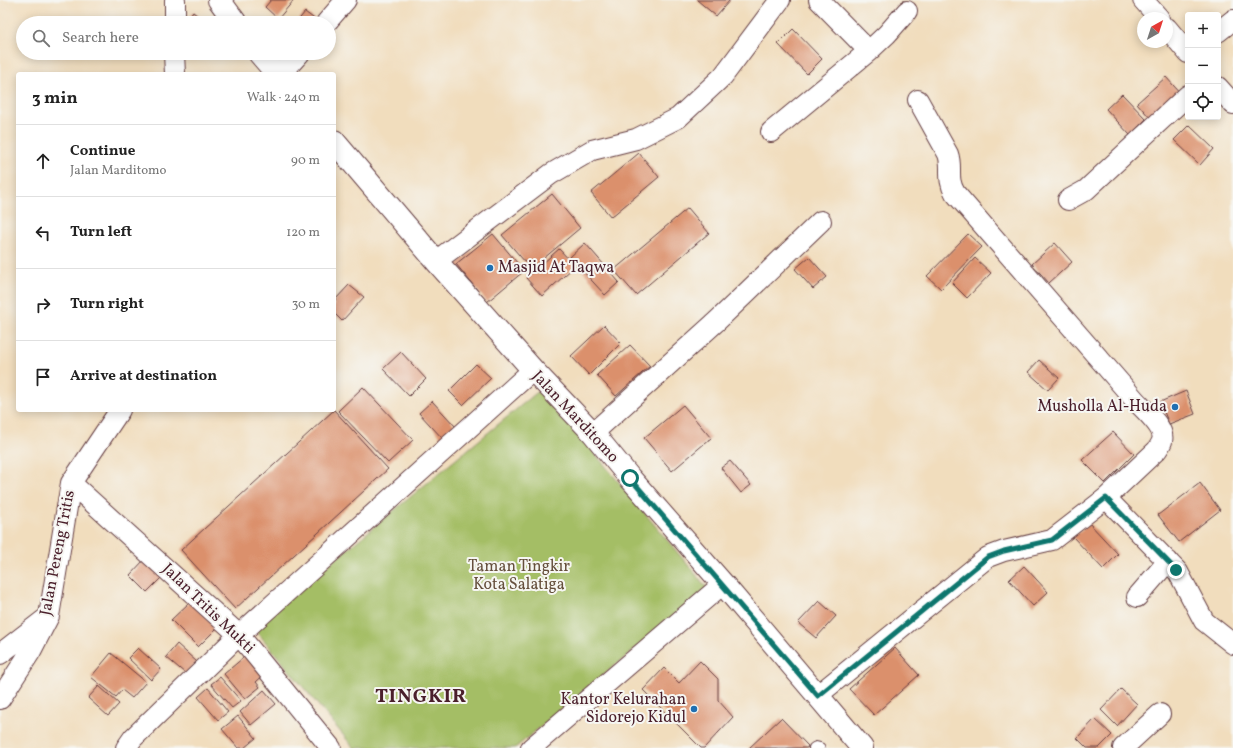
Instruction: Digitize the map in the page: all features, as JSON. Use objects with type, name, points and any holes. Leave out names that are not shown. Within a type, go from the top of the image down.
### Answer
[{"type":"street","points":[[175,0],[175,16]]},
{"type":"street","points":[[219,0],[231,16]]},
{"type":"street","points":[[332,16],[346,0]]},
{"type":"street","points":[[436,261],[551,174],[592,150],[636,140],[678,118],[723,76],[780,0]]},
{"type":"street","points":[[819,0],[869,51]]},
{"type":"street","points":[[1143,0],[1154,12]]},
{"type":"street","points":[[771,132],[869,51],[887,34],[907,11]]},
{"type":"street","points":[[1221,30],[1233,20]]},
{"type":"street","points":[[1173,35],[1185,49]]},
{"type":"street","points":[[174,60],[175,72]]},
{"type":"street","points":[[265,60],[275,72]]},
{"type":"street","points":[[283,72],[294,60]]},
{"type":"street","points":[[1221,90],[1233,104]]},
{"type":"street","points":[[1068,200],[1086,190],[1185,98]]},
{"type":"street","points":[[818,696],[988,557],[1004,551],[1052,540],[1106,498],[1157,450],[1162,441],[1160,427],[1124,388],[955,193],[950,182],[950,160],[948,154],[918,100]]},
{"type":"street","name":"Jalan Marditomo","points":[[336,143],[436,261],[533,370],[593,432],[630,478],[723,584],[862,748]]},
{"type":"street","points":[[593,432],[717,321],[821,221]]},
{"type":"street","points":[[126,748],[134,738],[239,635],[533,370]]},
{"type":"street","name":"Jalan Pereng Tritis","points":[[0,699],[31,651],[49,616],[71,483],[119,412]]},
{"type":"street","name":"Jalan Tritis Mukti","points":[[71,483],[239,635],[331,748]]},
{"type":"street","points":[[1106,498],[1178,572],[1204,621],[1233,644]]},
{"type":"street","points":[[1137,597],[1168,561]]},
{"type":"street","points":[[531,748],[723,584]]},
{"type":"street","points":[[0,654],[49,616]]},
{"type":"street","points":[[1123,748],[1160,714]]},
{"type":"lane","points":[[814,748],[820,748]]},
{"type":"green space","name":"Taman Tingkir Kota Salatiga","points":[[541,389],[708,589],[515,748],[354,748],[253,627]]},
{"type":"building","points":[[271,0],[294,0],[281,16],[275,16],[265,7]]},
{"type":"building","points":[[697,0],[730,0],[716,16]]},
{"type":"building","points":[[193,12],[198,16],[190,16]]},
{"type":"building","points":[[305,12],[310,16],[302,16]]},
{"type":"building","points":[[793,29],[822,59],[807,74],[778,44]]},
{"type":"building","points":[[1166,77],[1181,94],[1151,119],[1137,103]]},
{"type":"building","points":[[1122,94],[1146,119],[1130,135],[1106,109]]},
{"type":"building","points":[[1189,125],[1214,149],[1200,165],[1174,140]]},
{"type":"building","points":[[639,153],[659,177],[611,217],[591,193]]},
{"type":"building","points":[[552,194],[580,228],[531,269],[502,235]]},
{"type":"building","points":[[688,208],[709,233],[636,295],[614,270]]},
{"type":"building","name":"Masjid At Taqwa","points":[[493,234],[524,271],[487,302],[456,264]]},
{"type":"building","points":[[968,234],[982,247],[941,289],[927,276]]},
{"type":"building","points":[[585,243],[619,282],[605,295],[570,257]]},
{"type":"building","points":[[1055,243],[1072,262],[1049,283],[1032,264]]},
{"type":"building","points":[[559,249],[575,266],[542,296],[526,278]]},
{"type":"building","points":[[809,257],[827,277],[813,289],[795,269]]},
{"type":"building","points":[[975,258],[991,273],[967,298],[952,283]]},
{"type":"building","points":[[349,285],[364,297],[342,321],[336,315],[336,299]]},
{"type":"building","points":[[604,325],[621,343],[589,375],[571,356]]},
{"type":"building","points":[[630,345],[650,366],[616,396],[597,375]]},
{"type":"building","points":[[401,352],[426,379],[409,396],[383,369]]},
{"type":"building","points":[[1039,360],[1059,378],[1048,390],[1028,372]]},
{"type":"building","points":[[476,364],[491,378],[463,405],[449,391]]},
{"type":"building","points":[[363,387],[413,440],[388,463],[338,411]]},
{"type":"building","points":[[1186,391],[1195,414],[1169,424],[1160,402]]},
{"type":"building","points":[[432,401],[456,427],[443,439],[419,413]]},
{"type":"building","points":[[683,405],[711,438],[672,471],[644,438]]},
{"type":"building","points":[[332,412],[336,412],[388,469],[235,609],[181,550]]},
{"type":"building","points":[[1113,432],[1134,454],[1105,483],[1082,460]]},
{"type":"building","points":[[730,461],[751,485],[741,493],[721,468]]},
{"type":"building","points":[[1200,483],[1220,510],[1179,542],[1158,515]]},
{"type":"building","points":[[1089,523],[1118,554],[1103,569],[1073,537]]},
{"type":"building","points":[[144,560],[162,577],[147,592],[130,575]]},
{"type":"building","points":[[1024,566],[1048,592],[1033,606],[1009,580]]},
{"type":"building","points":[[819,601],[836,616],[816,638],[798,623]]},
{"type":"building","points":[[190,602],[217,628],[198,647],[171,620]]},
{"type":"building","points":[[177,644],[197,662],[186,674],[166,657]]},
{"type":"building","points":[[138,648],[161,669],[151,680],[128,658]]},
{"type":"building","points":[[895,648],[919,675],[874,715],[849,689]]},
{"type":"building","points":[[250,652],[267,672],[256,682],[260,687],[245,699],[224,674]]},
{"type":"building","points":[[111,653],[146,682],[132,698],[122,690],[116,697],[91,677]]},
{"type":"building","name":"Kantor Kelurahan Sidorejo Kidul","points":[[700,661],[718,679],[718,700],[733,717],[704,748],[701,748],[643,690],[664,668],[679,683]]},
{"type":"building","points":[[220,677],[241,701],[232,708],[211,684]]},
{"type":"building","points":[[99,686],[119,704],[108,716],[88,698]]},
{"type":"building","points":[[208,688],[228,712],[218,720],[198,697]]},
{"type":"building","points":[[1121,689],[1137,704],[1117,726],[1101,710]]},
{"type":"building","points":[[264,690],[276,704],[251,725],[240,712]]},
{"type":"building","points":[[238,716],[256,738],[244,748],[238,748],[222,729]]},
{"type":"building","points":[[781,718],[808,746],[807,748],[749,748]]},
{"type":"building","points":[[1095,719],[1112,735],[1099,748],[1087,748],[1077,738]]},
{"type":"place","name":"Masjid At Taqwa","points":[[490,268]]},
{"type":"place","name":"Musholla Al-Huda","points":[[1175,407]]},
{"type":"place","name":"Kantor Kelurahan Sidorejo Kidul","points":[[694,709]]},
{"type":"district","name":"TINGKIR","points":[[421,697]]},
{"type":"route","points":[[630,478],[723,584],[818,696],[988,557],[1004,551],[1052,540],[1106,498],[1176,570]]}]
